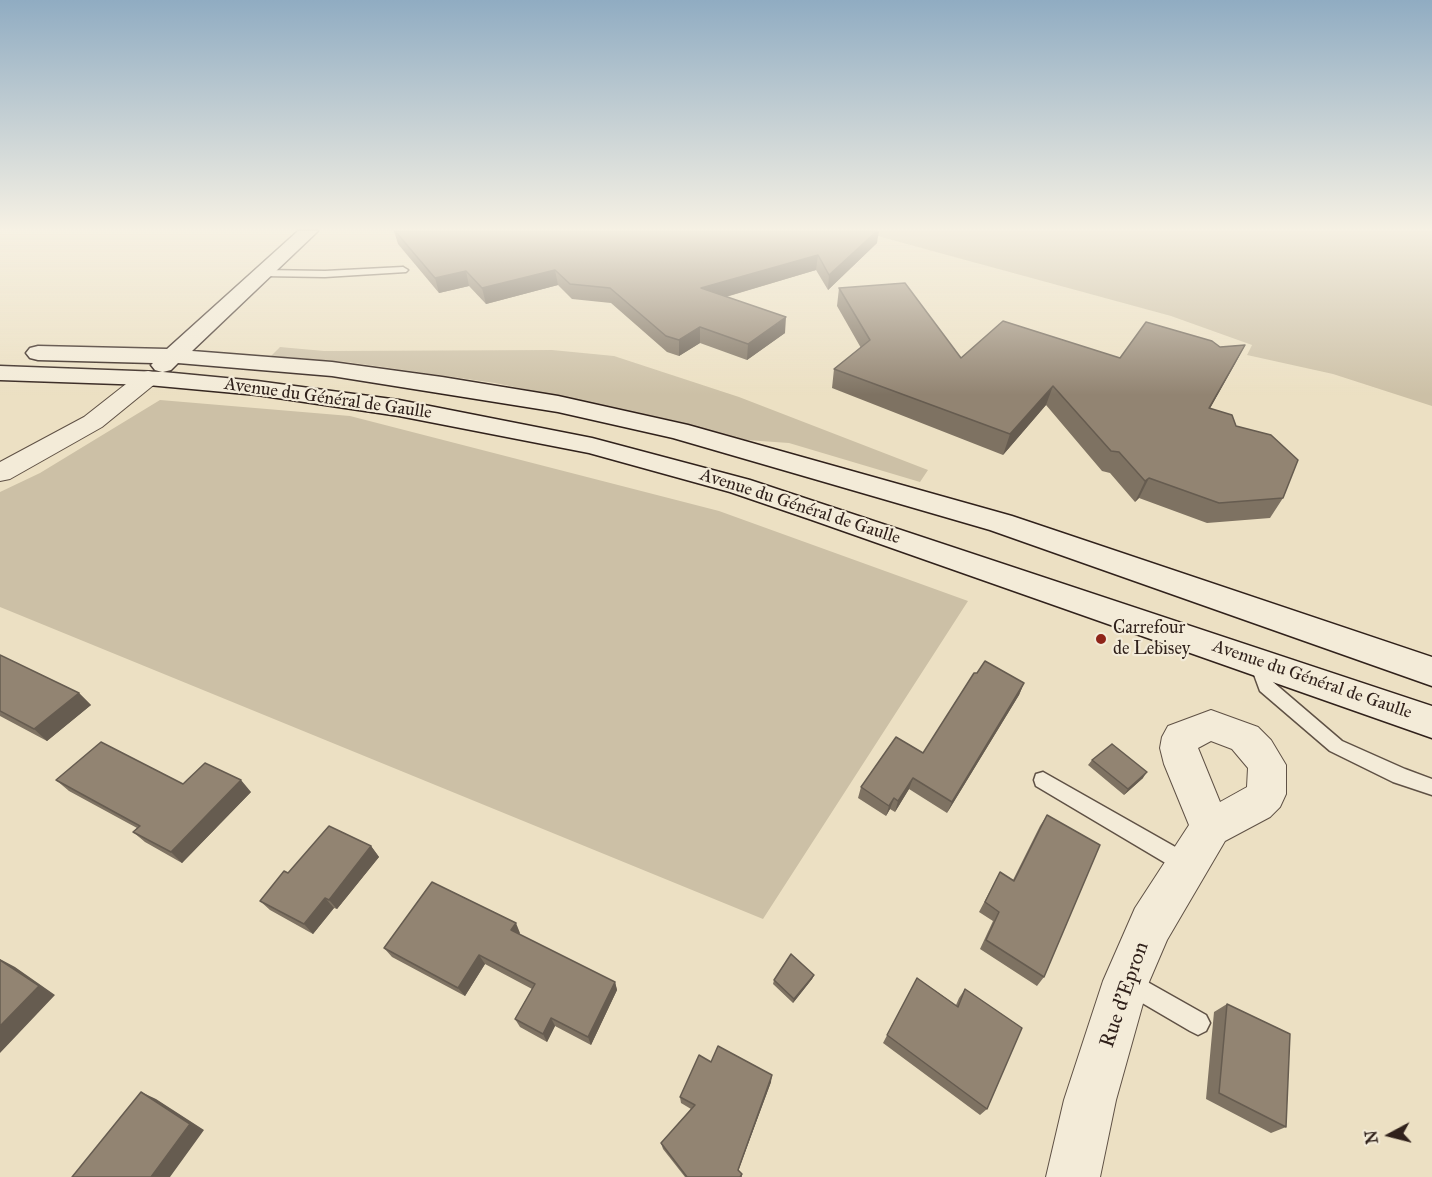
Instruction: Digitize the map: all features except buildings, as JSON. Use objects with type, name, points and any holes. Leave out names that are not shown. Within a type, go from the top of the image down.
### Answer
[{"type":"main road","points":[[148,378],[249,286]]},
{"type":"main road","name":"Avenue du Général de Gaulle","points":[[0,353],[173,356],[332,369],[442,384],[558,404],[679,431],[1001,523],[1432,672]]},
{"type":"main road","name":"Avenue du Général de Gaulle","points":[[0,373],[148,378],[231,385],[399,408],[603,449],[740,486],[813,510],[1432,722]]},
{"type":"street","points":[[0,473],[93,422],[148,378]]},
{"type":"street","name":"Rue d'Epron","points":[[1073,1177],[1090,1100],[1126,981],[1151,924],[1200,847]]},
{"type":"lane","points":[[1257,661],[1266,686],[1336,746],[1432,787]]},
{"type":"lane","points":[[1043,780],[1200,847]]},
{"type":"lane","points":[[1126,981],[1198,1023]]},
{"type":"shaded area","points":[[1061,286],[1432,286],[1432,406],[1333,374],[1247,355],[1252,345],[1171,316]]},
{"type":"shaded area","points":[[280,347],[324,351],[552,350],[614,356],[739,397],[928,470],[920,482],[789,443],[746,440],[676,421],[495,383],[347,362],[271,356]]},
{"type":"shaded area","points":[[160,400],[350,416],[719,511],[968,601],[763,919],[0,607],[0,492],[40,473]]},
{"type":"place","name":"Carrefour de Lebisey","points":[[1101,639]]}]
